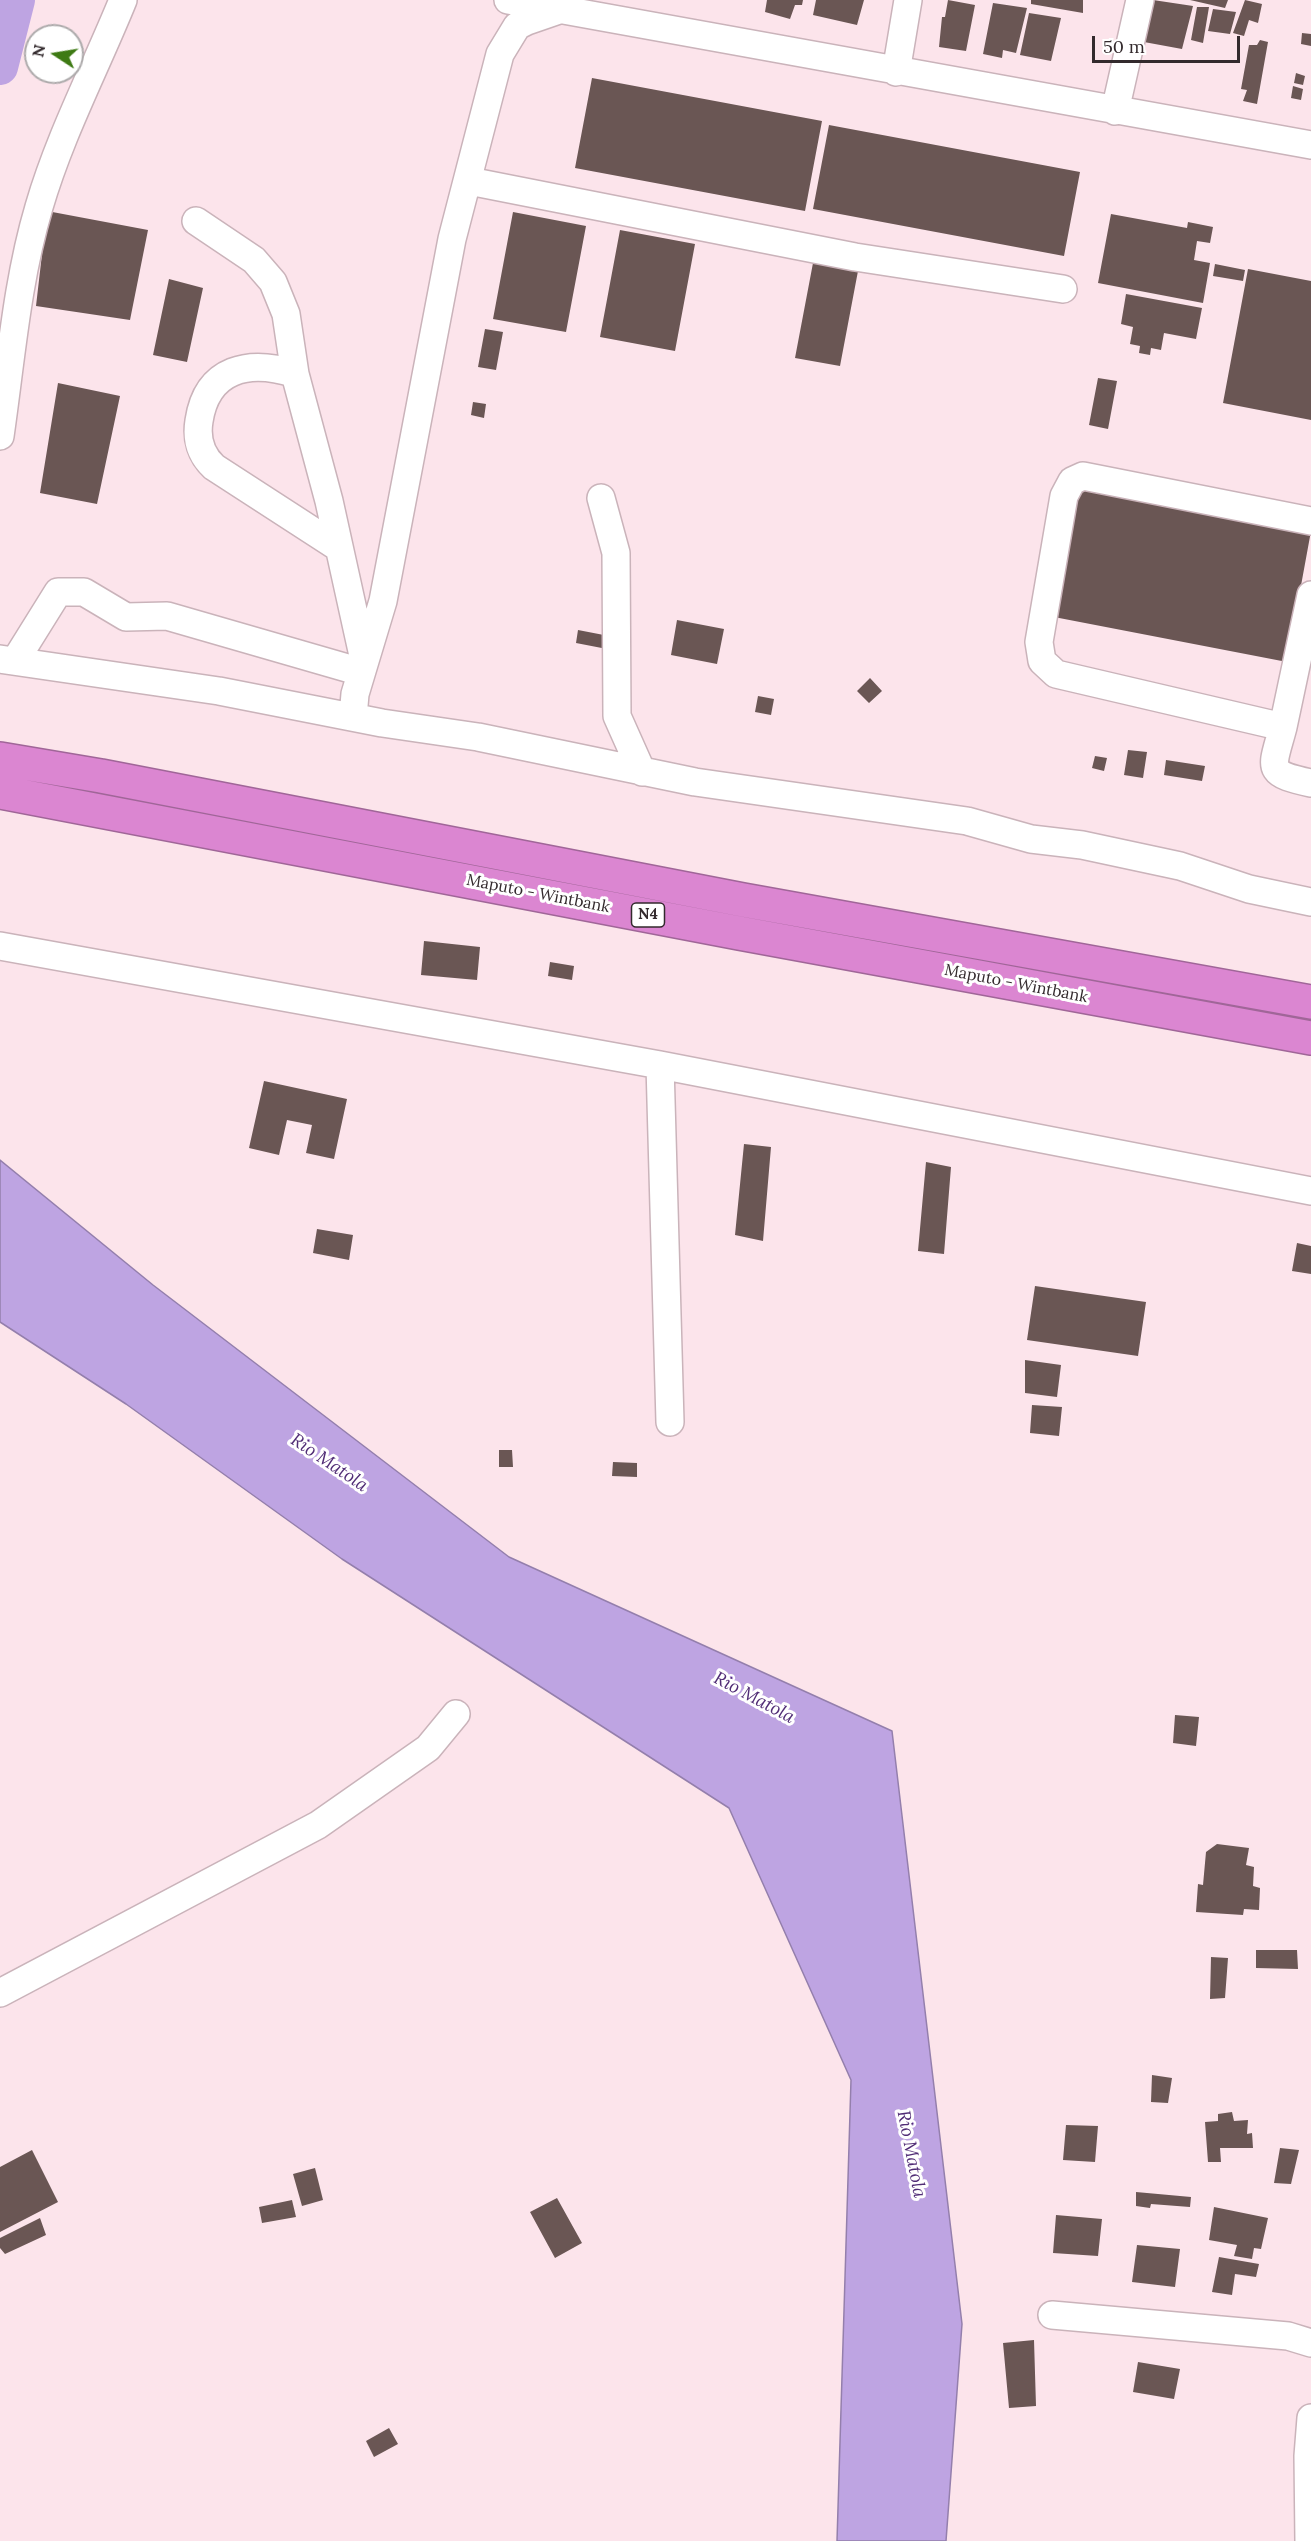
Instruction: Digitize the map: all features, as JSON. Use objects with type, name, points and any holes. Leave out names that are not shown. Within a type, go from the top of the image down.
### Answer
[{"type":"highway","name":"Maputo - Wintbank","points":[[0,759],[101,776],[743,900],[1311,1002]]},
{"type":"highway","name":"Maputo - Wintbank","points":[[0,792],[1253,1029],[1311,1038]]},
{"type":"street","points":[[0,436],[20,295],[39,208],[76,105],[123,0]]},
{"type":"street","points":[[508,0],[896,72],[1311,145]]},
{"type":"street","points":[[896,72],[908,0]]},
{"type":"street","points":[[1115,111],[1140,0]]},
{"type":"street","points":[[353,717],[355,694],[362,666],[383,601],[452,239],[469,181],[500,54],[510,36],[527,21],[559,11]]},
{"type":"street","points":[[469,181],[855,257],[1063,289]]},
{"type":"street","points":[[196,221],[254,260],[273,282],[286,314],[295,374],[339,548],[362,666]]},
{"type":"street","points":[[295,374],[271,366],[241,369],[216,382],[202,399],[198,429],[203,457],[214,467],[339,548]]},
{"type":"street","points":[[1283,727],[1056,674],[1042,661],[1039,642],[1064,496],[1072,481],[1083,476],[1311,521]]},
{"type":"street","points":[[601,498],[616,553],[617,716],[642,772]]},
{"type":"street","points":[[362,666],[167,616],[126,617],[84,592],[58,592],[8,660],[219,691],[353,717],[478,736],[706,784],[966,821],[1030,839],[1082,844],[1180,866],[1249,889],[1311,902]]},
{"type":"street","points":[[1311,595],[1273,764],[1276,772],[1282,777],[1311,783]]},
{"type":"street","points":[[0,946],[660,1065],[1311,1191]]},
{"type":"street","points":[[660,1065],[670,1422]]},
{"type":"street","points":[[0,1993],[318,1825],[428,1748],[456,1714]]},
{"type":"street","points":[[1052,2315],[1288,2336],[1311,2343]]},
{"type":"street","points":[[1309,2541],[1308,2456],[1311,2418]]},
{"type":"water","points":[[0,1160],[153,1285],[509,1557],[892,1731],[962,2324],[946,2541],[837,2541],[851,2080],[729,1808],[342,1559],[126,1404],[0,1322]]},
{"type":"building","points":[[767,0],[803,0],[802,5],[795,5],[790,19],[765,12]]},
{"type":"building","points":[[816,0],[864,0],[857,25],[813,15]]},
{"type":"building","points":[[948,0],[975,5],[966,51],[939,47],[942,17],[945,17]]},
{"type":"building","points":[[1031,0],[1083,0],[1083,13],[1031,4]]},
{"type":"building","points":[[1153,0],[1193,6],[1182,49],[1144,42]]},
{"type":"building","points":[[1190,0],[1228,0],[1225,8]]},
{"type":"building","points":[[1245,0],[1262,4],[1258,23],[1249,20],[1244,36],[1233,33]]},
{"type":"building","points":[[993,3],[1027,8],[1016,53],[1003,50],[1002,58],[983,54]]},
{"type":"building","points":[[1197,7],[1209,7],[1203,43],[1191,40]]},
{"type":"building","points":[[1213,9],[1236,12],[1230,34],[1208,31]]},
{"type":"building","points":[[1029,13],[1061,18],[1051,61],[1020,55]]},
{"type":"building","points":[[1302,33],[1311,34],[1311,46],[1301,44]]},
{"type":"building","points":[[1260,40],[1268,42],[1257,104],[1243,101],[1247,90],[1241,89],[1249,45],[1257,45]]},
{"type":"building","points":[[1296,73],[1305,76],[1303,85],[1294,83]]},
{"type":"building","points":[[592,78],[822,121],[805,211],[575,168]]},
{"type":"building","points":[[1293,86],[1303,89],[1301,100],[1291,98]]},
{"type":"building","points":[[829,125],[1080,172],[1064,256],[813,209]]},
{"type":"building","points":[[47,211],[148,230],[130,320],[36,306]]},
{"type":"building","points":[[513,212],[586,226],[566,332],[493,319]]},
{"type":"building","points":[[1111,214],[1187,228],[1188,222],[1213,227],[1210,243],[1197,241],[1194,260],[1210,263],[1203,303],[1098,283]]},
{"type":"building","points":[[620,230],[695,244],[675,351],[600,337]]},
{"type":"building","points":[[813,263],[858,271],[840,366],[795,358]]},
{"type":"building","points":[[1215,264],[1245,270],[1243,281],[1213,276]]},
{"type":"building","points":[[1248,269],[1311,281],[1311,420],[1223,403]]},
{"type":"building","points":[[169,279],[203,288],[187,362],[153,355]]},
{"type":"building","points":[[1126,294],[1202,308],[1196,339],[1164,333],[1161,350],[1151,348],[1150,355],[1139,353],[1140,346],[1130,344],[1133,327],[1121,324]]},
{"type":"building","points":[[485,329],[503,332],[496,370],[478,367]]},
{"type":"building","points":[[1098,378],[1117,381],[1108,429],[1089,425]]},
{"type":"building","points":[[58,383],[120,396],[97,504],[40,493]]},
{"type":"building","points":[[473,402],[486,404],[484,418],[471,415]]},
{"type":"building","points":[[1080,486],[1311,531],[1287,662],[1054,617]]},
{"type":"building","points":[[677,620],[724,629],[717,664],[671,655]]},
{"type":"building","points":[[578,630],[609,636],[607,649],[576,643]]},
{"type":"building","points":[[870,678],[882,691],[869,703],[857,691]]},
{"type":"building","points":[[758,696],[774,699],[771,715],[755,712]]},
{"type":"building","points":[[1128,750],[1147,752],[1143,778],[1124,775]]},
{"type":"building","points":[[1095,756],[1107,758],[1104,771],[1092,768]]},
{"type":"building","points":[[1166,760],[1205,766],[1202,781],[1164,775]]},
{"type":"building","points":[[424,941],[480,947],[477,980],[421,975]]},
{"type":"building","points":[[550,962],[574,966],[572,980],[548,976]]},
{"type":"building","points":[[264,1081],[347,1099],[334,1159],[306,1153],[312,1125],[287,1120],[279,1155],[249,1148]]},
{"type":"building","points":[[744,1144],[771,1147],[763,1241],[735,1235]]},
{"type":"building","points":[[926,1162],[951,1167],[944,1254],[918,1251]]},
{"type":"building","points":[[317,1229],[353,1235],[349,1260],[313,1253]]},
{"type":"building","points":[[1297,1243],[1311,1246],[1311,1274],[1292,1271]]},
{"type":"building","points":[[1035,1286],[1146,1302],[1138,1356],[1027,1340]]},
{"type":"building","points":[[1025,1360],[1061,1365],[1057,1397],[1025,1393]]},
{"type":"building","points":[[1032,1405],[1062,1407],[1059,1436],[1030,1433]]},
{"type":"building","points":[[499,1450],[512,1450],[513,1467],[499,1467]]},
{"type":"building","points":[[613,1462],[637,1463],[637,1477],[612,1476]]},
{"type":"building","points":[[1175,1715],[1199,1717],[1196,1746],[1173,1743]]},
{"type":"building","points":[[1217,1844],[1249,1848],[1246,1865],[1254,1867],[1253,1886],[1260,1888],[1259,1910],[1244,1909],[1243,1915],[1196,1912],[1198,1884],[1203,1885],[1206,1852]]},
{"type":"building","points":[[1256,1950],[1297,1950],[1298,1969],[1256,1968]]},
{"type":"building","points":[[1211,1957],[1228,1958],[1225,1998],[1210,1999]]},
{"type":"building","points":[[1152,2075],[1172,2078],[1168,2103],[1151,2102]]},
{"type":"building","points":[[1232,2112],[1234,2121],[1248,2120],[1247,2134],[1252,2133],[1253,2148],[1220,2148],[1221,2162],[1208,2162],[1205,2122],[1218,2121],[1218,2114]]},
{"type":"building","points":[[1066,2125],[1098,2126],[1095,2162],[1063,2160]]},
{"type":"building","points":[[1280,2148],[1299,2150],[1291,2184],[1274,2183]]},
{"type":"building","points":[[32,2150],[58,2202],[0,2232],[0,2167]]},
{"type":"building","points":[[315,2168],[323,2200],[302,2206],[293,2174]]},
{"type":"building","points":[[1136,2192],[1191,2197],[1190,2207],[1151,2204],[1150,2208],[1136,2206]]},
{"type":"building","points":[[557,2198],[582,2243],[555,2258],[530,2212]]},
{"type":"building","points":[[292,2200],[296,2217],[262,2223],[259,2207]]},
{"type":"building","points":[[1214,2207],[1268,2218],[1261,2249],[1254,2248],[1252,2259],[1234,2256],[1237,2245],[1209,2240]]},
{"type":"building","points":[[1056,2215],[1102,2219],[1098,2256],[1053,2253]]},
{"type":"building","points":[[40,2218],[46,2235],[5,2254],[0,2248],[0,2238]]},
{"type":"building","points":[[1137,2245],[1180,2249],[1175,2287],[1132,2282]]},
{"type":"building","points":[[1219,2257],[1259,2264],[1256,2277],[1235,2274],[1232,2295],[1212,2292]]},
{"type":"building","points":[[1034,2340],[1036,2406],[1009,2408],[1003,2343]]},
{"type":"building","points":[[1138,2362],[1180,2369],[1174,2399],[1133,2392]]},
{"type":"building","points":[[389,2428],[398,2444],[374,2457],[366,2441]]},
{"type":"waterway","name":"Rio Matola","points":[[0,67],[17,0]]}]
